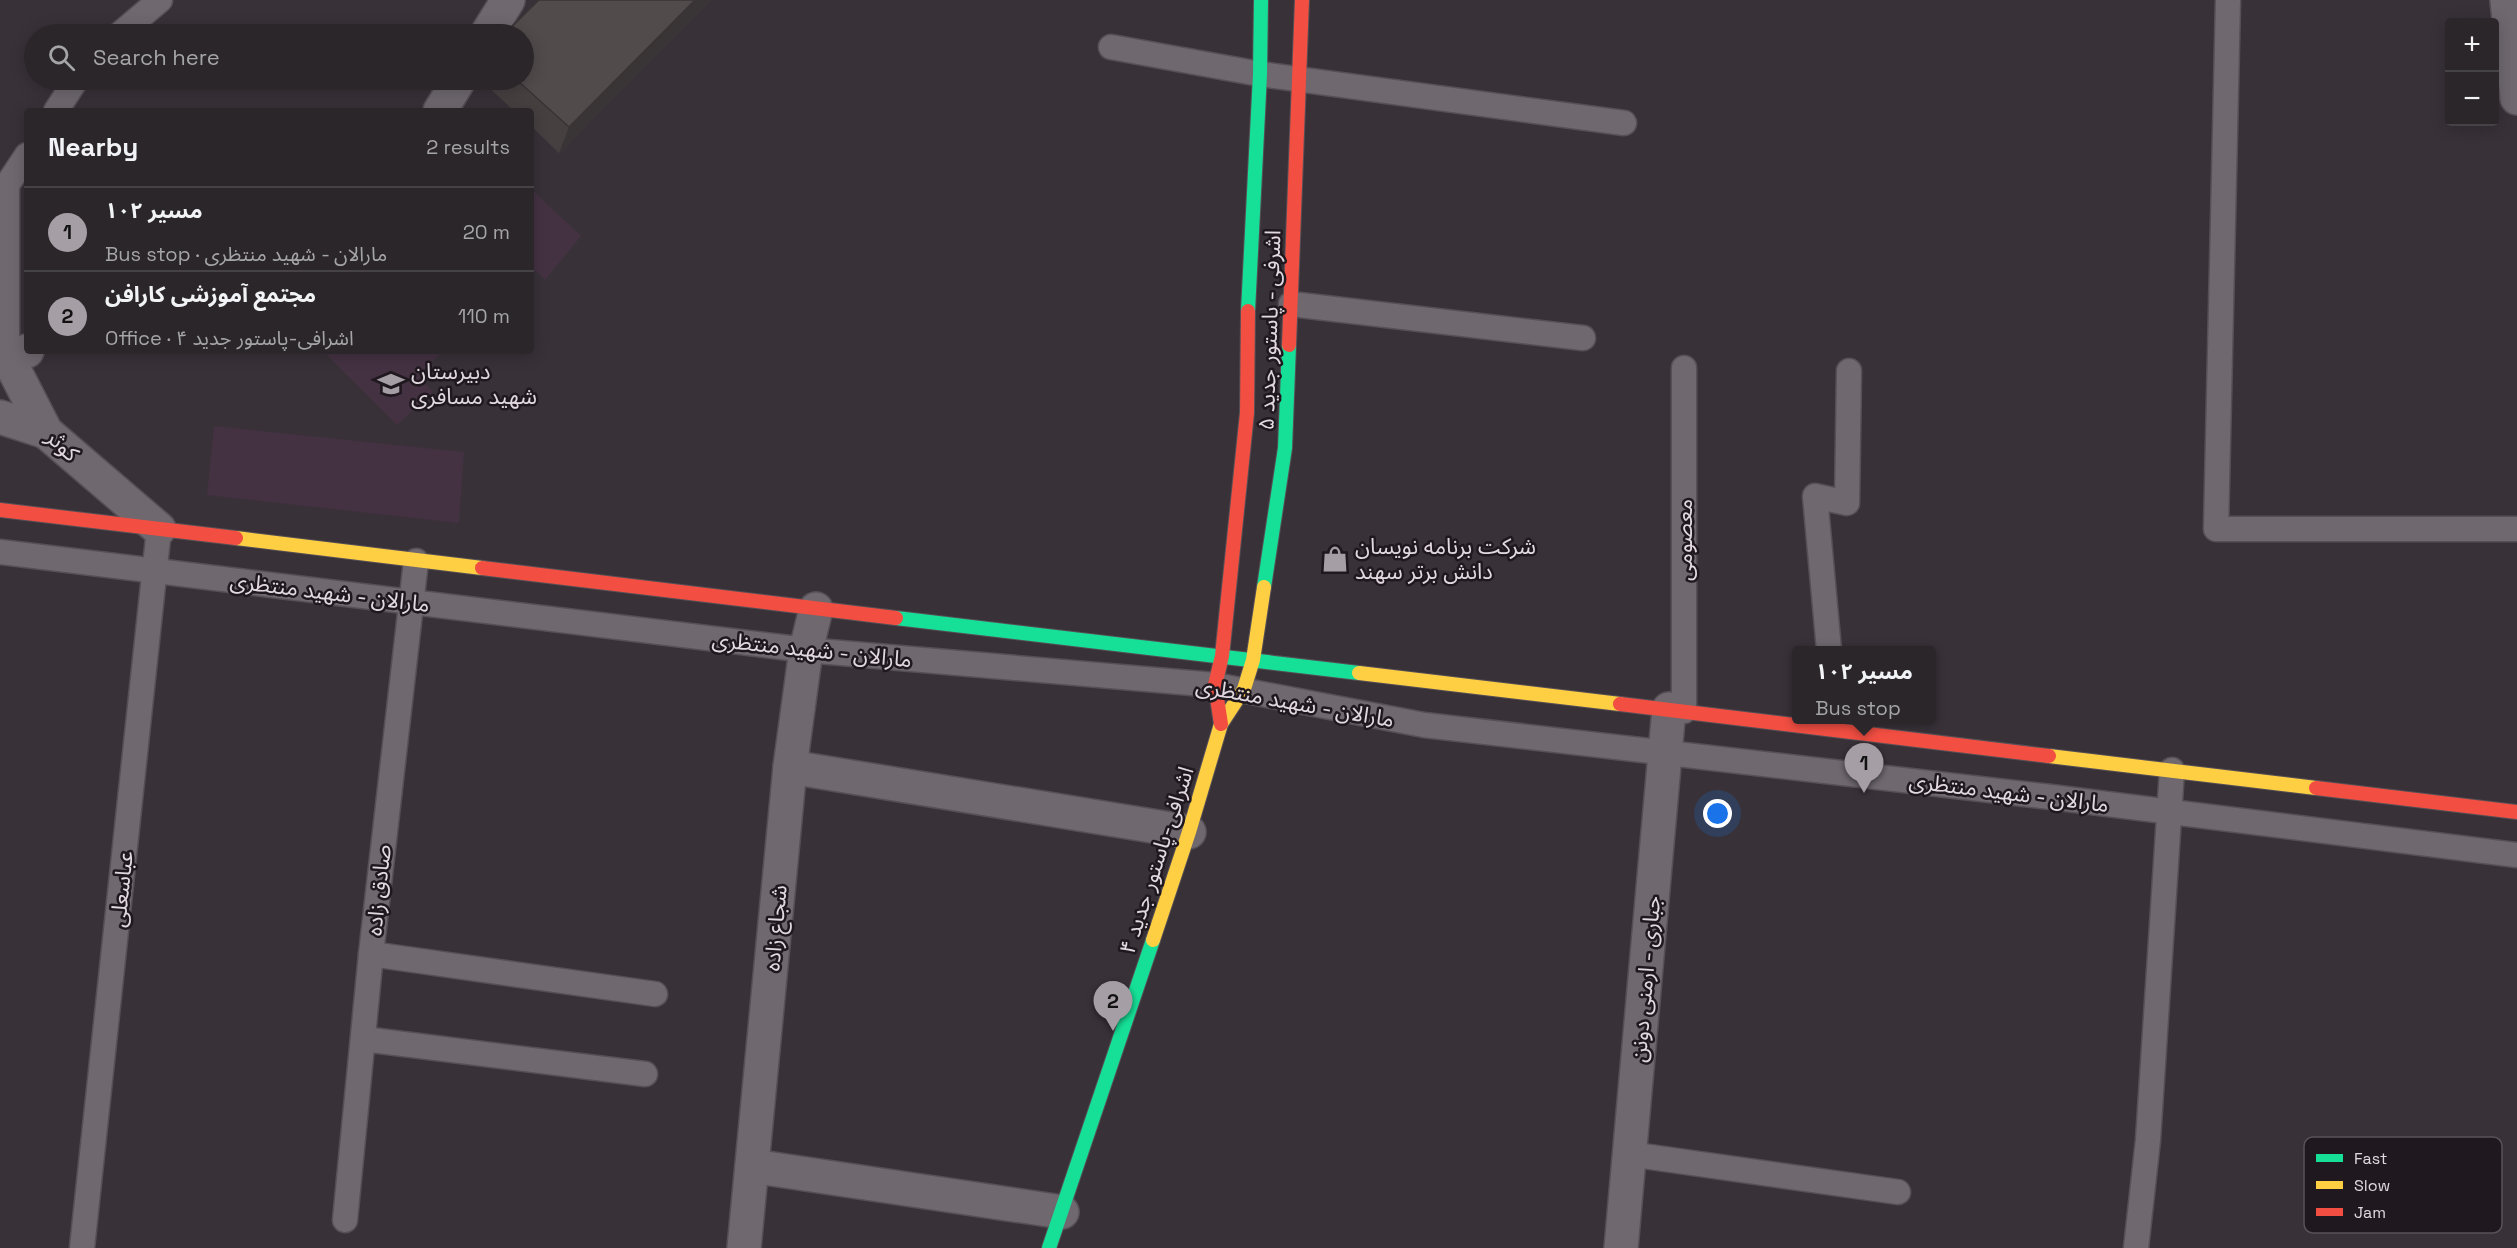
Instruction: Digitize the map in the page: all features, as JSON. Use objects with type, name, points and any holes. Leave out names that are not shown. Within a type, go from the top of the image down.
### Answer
[{"type":"main road","name":"اشرفی - پاستور جدید ۵","points":[[1222,656],[1247,413],[1248,275],[1260,74],[1260,0]]},
{"type":"main road","name":"اشرفی - پاستور جدید ۵","points":[[1253,660],[1285,448],[1302,0]]},
{"type":"main road","name":"مارالان - شهید منتظری","points":[[0,510],[1677,710],[1792,720]]},
{"type":"main road","name":"اشرافی-پاستور جدید ۴","points":[[1221,724],[1215,685],[1222,656]]},
{"type":"main road","name":"اشرافی-پاستور جدید ۴","points":[[1050,1248],[1189,832],[1221,724],[1244,689],[1253,660]]},
{"type":"main road","name":"مارالان - شهید منتظری","points":[[1836,724],[2172,770],[2517,812]]},
{"type":"street","points":[[493,24],[508,0]]},
{"type":"street","points":[[2507,0],[2517,98]]},
{"type":"street","points":[[442,108],[453,90]]},
{"type":"street","name":"کوثر","points":[[17,354],[46,432],[159,529]]},
{"type":"street","points":[[0,417],[46,432]]},
{"type":"street","name":"شجاع زاده","points":[[744,1248],[790,767],[806,650],[816,609]]},
{"type":"street","name":"جباری - ارمنی دونن","points":[[1621,1248],[1665,753],[1677,710]]},
{"type":"street","points":[[790,767],[1189,832]]},
{"type":"street","points":[[752,1166],[1062,1212]]},
{"type":"lane","points":[[132,24],[160,0]]},
{"type":"lane","points":[[2228,0],[2216,529],[2517,529]]},
{"type":"lane","points":[[1111,47],[1299,80],[1624,123]]},
{"type":"lane","points":[[58,108],[70,90]]},
{"type":"lane","points":[[17,354],[7,186],[24,160]]},
{"type":"lane","points":[[1291,304],[1583,338]]},
{"type":"lane","name":"معصومی","points":[[1677,710],[1684,368]]},
{"type":"lane","points":[[1829,646],[1815,496],[1847,503],[1849,372]]},
{"type":"lane","name":"عباسعلی","points":[[82,1248],[159,529]]},
{"type":"lane","name":"مارالان - شهید منتظری","points":[[0,552],[806,650],[1215,685],[1424,724],[2170,811],[2517,855]]},
{"type":"lane","name":"صادق زاده","points":[[345,1220],[370,954],[416,561]]},
{"type":"lane","points":[[2136,1248],[2148,1140],[2172,770]]},
{"type":"lane","points":[[370,954],[655,994]]},
{"type":"lane","points":[[363,1039],[645,1074]]},
{"type":"lane","points":[[1629,1154],[1898,1192]]},
{"type":"shaded area","points":[[534,192],[581,236],[545,280],[534,270]]},
{"type":"shaded area","name":"دبیرستان شهید مسافری","points":[[326,354],[440,354],[418,376],[433,392],[397,425]]},
{"type":"shaded area","points":[[214,426],[464,452],[459,523],[207,495]]},
{"type":"building","points":[[539,0],[695,0],[569,127],[528,90],[534,90],[534,24],[514,24]]},
{"type":"traffic: fast","points":[[1248,311],[1260,74],[1261,0]]},
{"type":"traffic: fast","points":[[1264,587],[1285,448],[1289,345]]},
{"type":"traffic: fast","points":[[896,618],[1359,673]]},
{"type":"traffic: fast","points":[[1049,1248],[1153,940]]},
{"type":"traffic: slow","points":[[236,538],[482,568]]},
{"type":"traffic: slow","points":[[1153,940],[1189,832],[1221,724],[1244,689],[1253,660],[1264,587]]},
{"type":"traffic: slow","points":[[1359,673],[1620,704]]},
{"type":"traffic: slow","points":[[2049,756],[2316,788]]},
{"type":"traffic: jam","points":[[1289,345],[1302,0]]},
{"type":"traffic: jam","points":[[1221,724],[1215,685],[1222,656],[1247,413],[1248,311]]},
{"type":"traffic: jam","points":[[0,510],[236,538]]},
{"type":"traffic: jam","points":[[482,568],[896,618]]},
{"type":"traffic: jam","points":[[1620,704],[2049,756]]},
{"type":"traffic: jam","points":[[2316,788],[2517,812]]},
{"type":"place","name":"دبیرستان شهید مسافری","points":[[391,384]]},
{"type":"place","name":"شرکت برنامه نویسان دانش برتر سهند","points":[[1335,559]]},
{"type":"place","name":"مسیر ۱۰۲","points":[[1864,793]]},
{"type":"place","name":"مجتمع آموزشی کارافن","points":[[1113,1031]]}]
